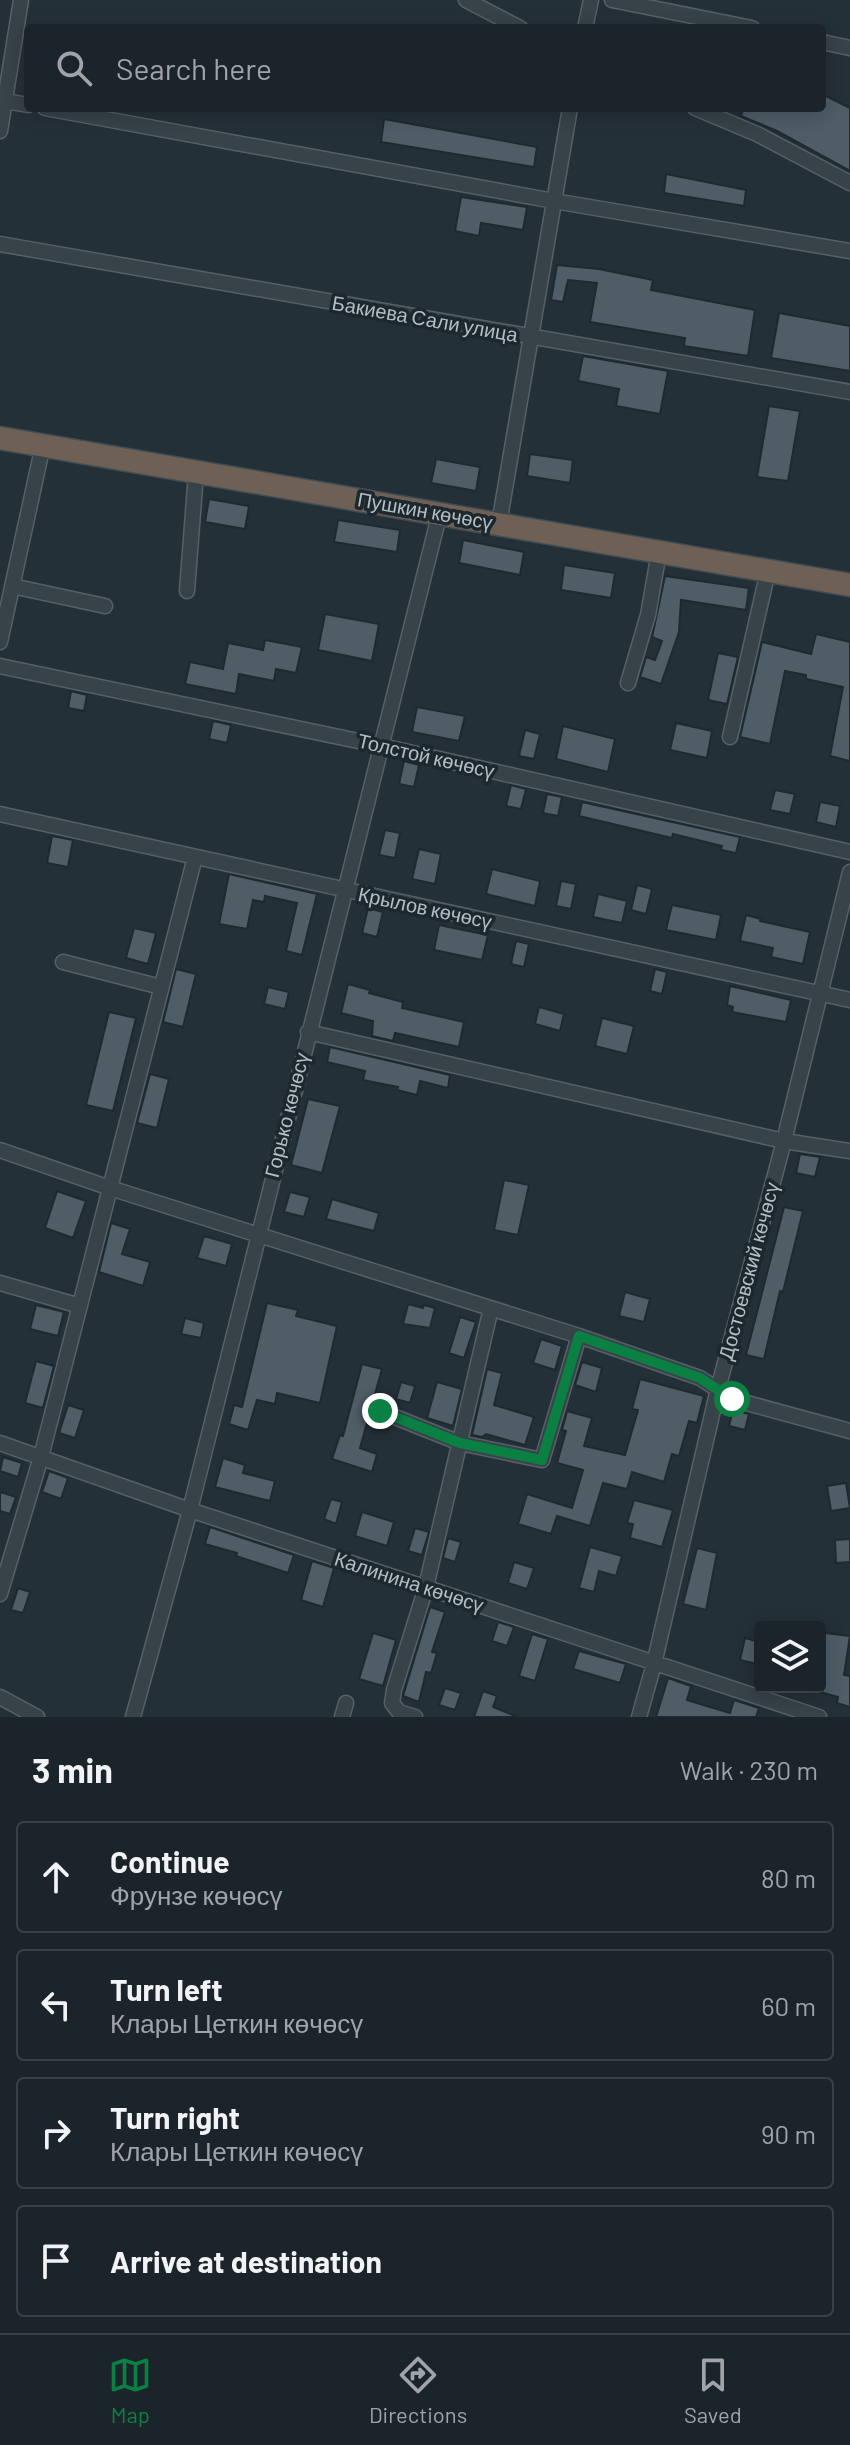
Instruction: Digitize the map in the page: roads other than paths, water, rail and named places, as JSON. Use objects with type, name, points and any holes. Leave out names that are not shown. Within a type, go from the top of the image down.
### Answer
[{"type":"highway","name":"Пушкин көчөсү","points":[[0,438],[850,585]]},
{"type":"street","points":[[0,131],[5,101],[4,79],[21,0]]},
{"type":"street","points":[[466,0],[512,24]]},
{"type":"street","points":[[586,24],[591,0]]},
{"type":"street","points":[[612,0],[732,24]]},
{"type":"street","points":[[826,43],[850,48]]},
{"type":"street","points":[[5,101],[24,104]]},
{"type":"street","points":[[67,112],[554,201],[850,251]]},
{"type":"street","points":[[499,524],[569,112]]},
{"type":"street","points":[[705,112],[757,134],[850,183]]},
{"type":"street","name":"Бакиева Сали улица","points":[[0,244],[850,392]]},
{"type":"street","points":[[0,642],[43,445]]},
{"type":"street","points":[[187,591],[196,473]]},
{"type":"street","name":"Горько көчөсү","points":[[133,1717],[190,1510],[440,512]]},
{"type":"street","points":[[628,683],[648,615],[659,552]]},
{"type":"street","points":[[730,737],[768,571]]},
{"type":"street","points":[[12,586],[105,606]]},
{"type":"street","name":"Толстой көчөсү","points":[[0,666],[382,746],[850,852]]},
{"type":"street","name":"Крылов көчөсү","points":[[0,814],[850,1000]]},
{"type":"street","points":[[0,1594],[41,1457],[195,857]]},
{"type":"street","name":"Достоевский көчөсү","points":[[639,1717],[718,1389],[784,1141],[850,872]]},
{"type":"street","points":[[63,962],[161,987]]},
{"type":"street","points":[[308,1032],[784,1141],[850,1151]]},
{"type":"street","points":[[0,1150],[110,1188],[579,1336],[700,1378],[732,1399],[850,1431]]},
{"type":"street","points":[[0,1283],[80,1306]]},
{"type":"street","points":[[415,1717],[399,1712],[392,1703],[394,1690],[426,1587],[491,1308]]},
{"type":"street","points":[[380,1411],[460,1443],[542,1460],[579,1336]]},
{"type":"street","name":"Калинина көчөсү","points":[[0,1443],[190,1510],[819,1717]]},
{"type":"street","points":[[0,1697],[37,1717]]}]
